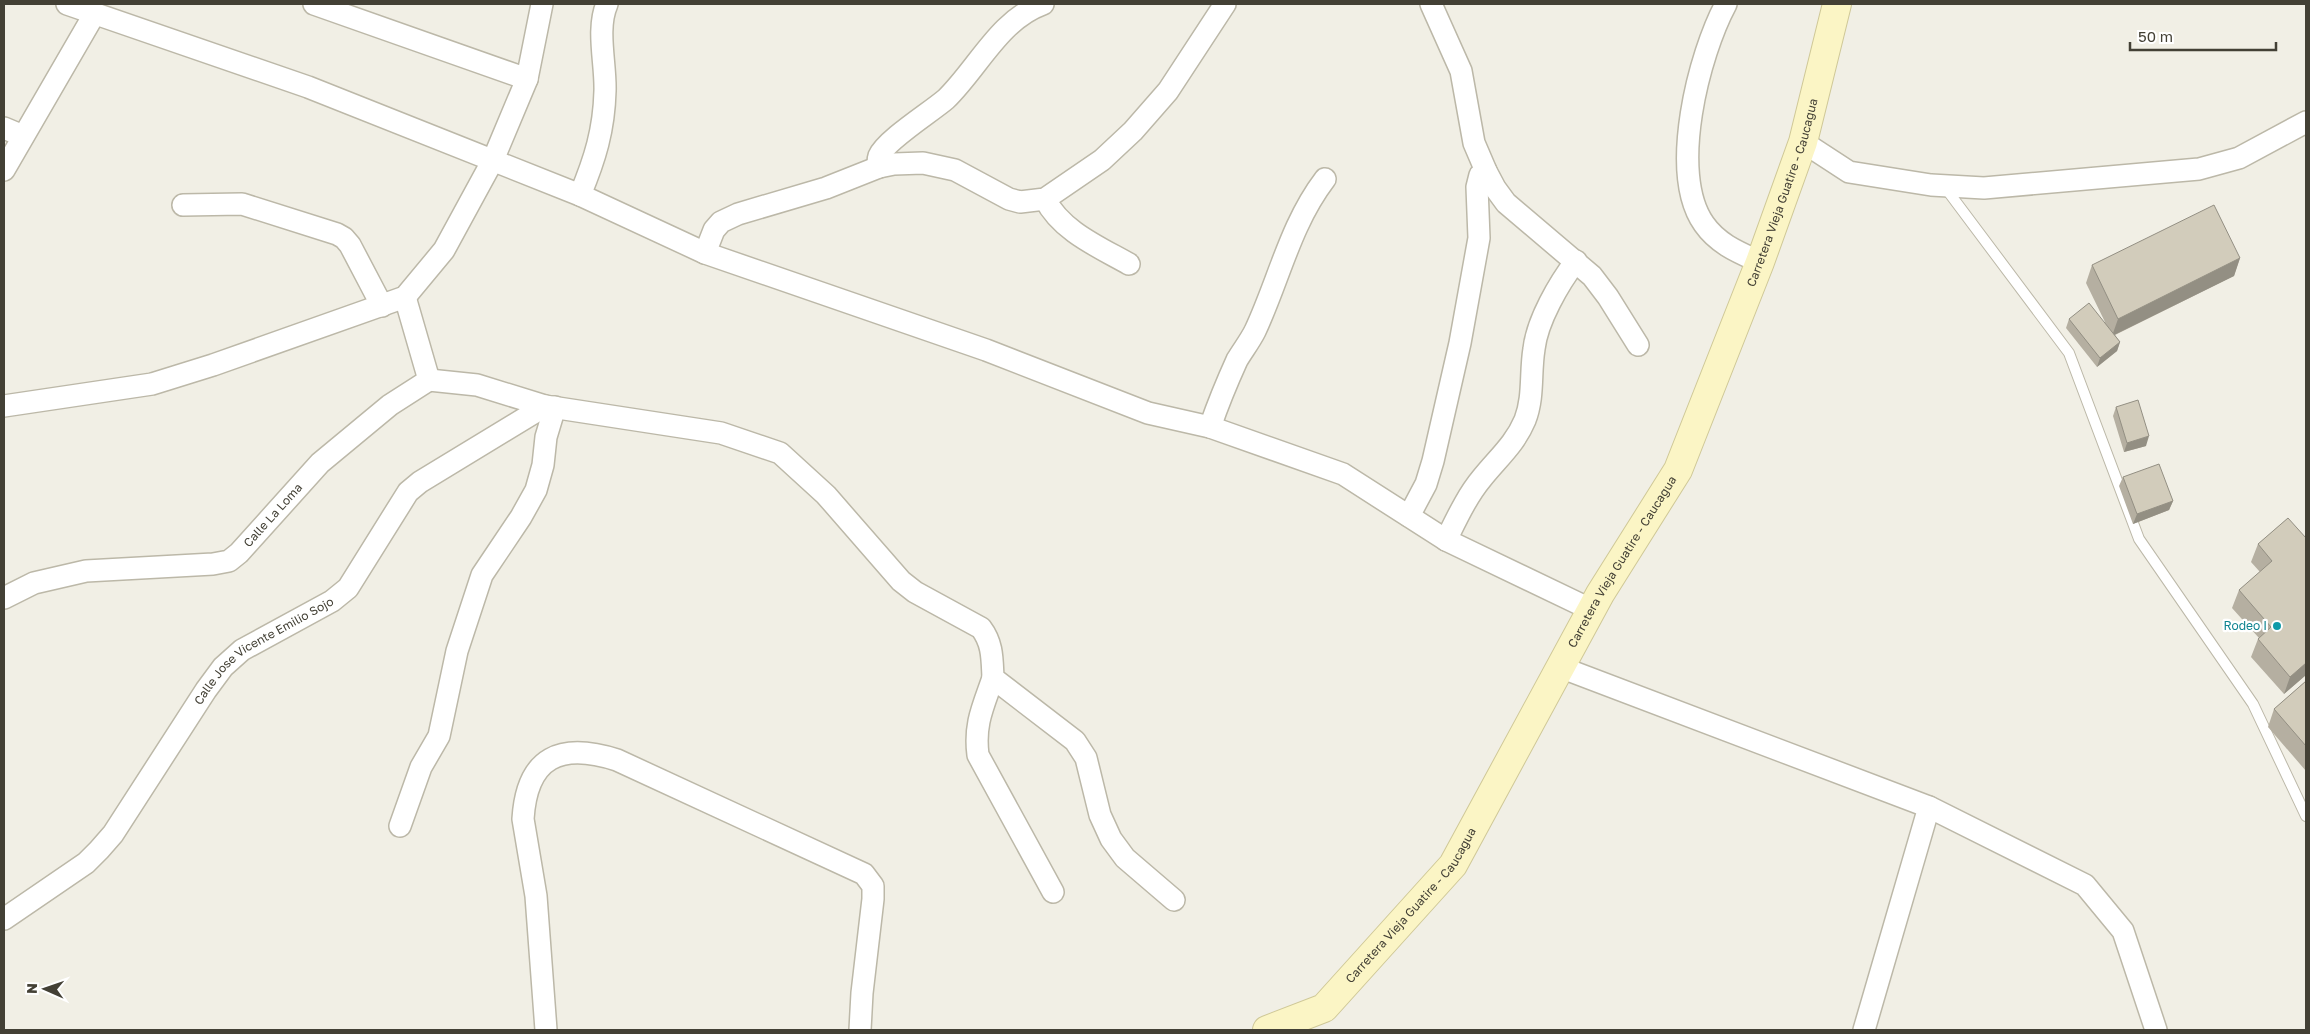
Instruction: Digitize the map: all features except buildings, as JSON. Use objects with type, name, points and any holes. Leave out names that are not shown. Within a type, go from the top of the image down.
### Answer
[{"type":"main road","name":"Carretera Vieja Guatire - Caucagua","points":[[1267,1030],[1324,1008],[1454,865],[1592,610],[1678,470],[1760,262],[1803,142],[1837,4]]},
{"type":"street","points":[[67,4],[308,87],[580,195],[705,252],[986,350],[1148,413],[1210,427],[1343,474],[1446,540],[1592,610]]},
{"type":"street","points":[[314,4],[527,79]]},
{"type":"street","points":[[4,406],[152,384],[213,365],[405,297],[444,250],[493,160],[527,79],[542,4]]},
{"type":"street","points":[[580,195],[601,133],[606,83],[601,21],[607,4]]},
{"type":"street","points":[[880,167],[878,157],[882,151],[909,127],[945,100],[962,83],[1013,22],[1043,4]]},
{"type":"street","points":[[705,252],[714,230],[721,222],[738,214],[826,188],[880,167],[908,163],[939,166],[955,170],[1008,199],[1020,202],[1045,199],[1102,160],[1133,131],[1168,91],[1225,4]]},
{"type":"street","points":[[1431,4],[1461,71],[1474,142],[1486,171],[1506,203],[1576,261],[1608,297],[1638,345]]},
{"type":"street","points":[[1726,4],[1704,56],[1696,88],[1689,156],[1690,190],[1697,212],[1710,232],[1730,248],[1760,262]]},
{"type":"street","points":[[4,170],[95,13]]},
{"type":"street","points":[[1803,142],[1849,172],[1944,186],[1984,188],[2200,169],[2238,158],[2306,122]]},
{"type":"street","points":[[4,128],[23,136]]},
{"type":"street","points":[[1409,516],[1426,484],[1453,375],[1478,247],[1479,180],[1480,175],[1486,171]]},
{"type":"street","points":[[1210,427],[1225,386],[1254,332],[1293,233],[1312,197],[1326,179]]},
{"type":"street","points":[[1045,199],[1051,210],[1071,229],[1129,264]]},
{"type":"street","points":[[183,205],[242,204],[344,238],[350,245],[382,306]]},
{"type":"street","points":[[1446,540],[1467,498],[1483,477],[1510,448],[1526,419],[1532,393],[1534,350],[1537,332],[1564,278],[1576,261]]},
{"type":"street","points":[[405,297],[429,380],[477,385],[550,406],[722,433],[780,453],[826,495],[901,581],[915,592],[981,628],[992,648],[993,678],[978,721],[976,736],[978,755],[1054,892]]},
{"type":"street","name":"Calle La Loma","points":[[4,598],[34,583],[86,571],[213,564],[229,560],[239,553],[320,463],[390,405],[429,380]]},
{"type":"street","points":[[400,826],[421,767],[439,736],[457,651],[482,575],[521,517],[536,490],[543,465],[550,406]]},
{"type":"street","name":"Calle Jose Vicente Emilio Sojo","points":[[4,919],[86,863],[108,840],[223,667],[242,650],[332,601],[348,588],[408,492],[420,482],[550,406]]},
{"type":"street","points":[[1560,667],[1929,807],[2085,885],[2123,931],[2156,1030]]},
{"type":"street","points":[[993,678],[1075,741],[1086,758],[1100,815],[1111,839],[1125,858],[1174,900]]},
{"type":"street","points":[[546,1030],[536,896],[523,819],[524,802],[530,781],[543,765],[562,755],[584,752],[616,760],[864,874],[873,886],[873,899],[862,993],[860,1030]]},
{"type":"street","points":[[1864,1030],[1929,807]]},
{"type":"lane","points":[[1944,186],[2069,353],[2138,540],[2253,704],[2306,816]]},
{"type":"place","name":"Rodeo I","points":[[2277,626]]}]
